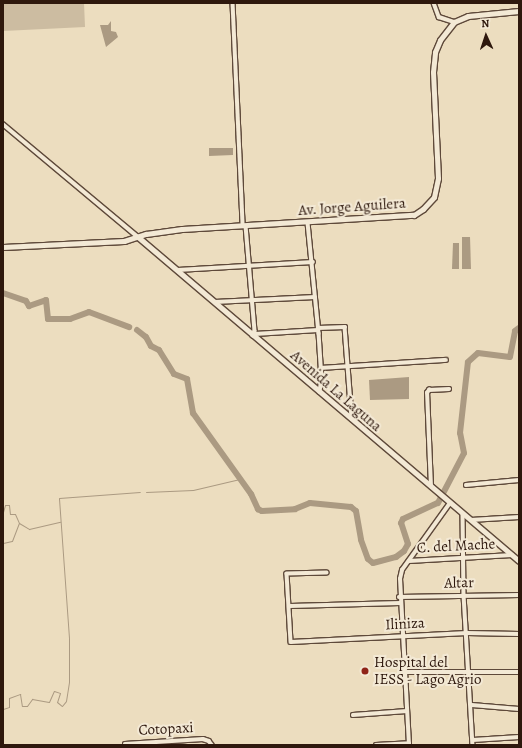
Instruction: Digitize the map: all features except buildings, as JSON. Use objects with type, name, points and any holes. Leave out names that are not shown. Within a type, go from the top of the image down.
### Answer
[{"type":"street","points":[[233,3],[244,226],[249,266],[254,335],[345,327],[352,420]]},
{"type":"street","points":[[434,3],[439,17],[454,22],[478,14],[519,11]]},
{"type":"street","name":"Av. Jorge Aguilera","points":[[3,247],[124,241],[146,234],[182,229],[308,223],[414,215],[423,209],[434,196],[438,178],[433,59],[440,40],[454,22]]},
{"type":"street","points":[[3,124],[138,237]]},
{"type":"street","points":[[308,223],[313,262],[322,368],[320,392]]},
{"type":"street","name":"Avenida La Laguna","points":[[138,237],[431,488],[519,561]]},
{"type":"street","points":[[176,270],[313,262]]},
{"type":"street","points":[[215,302],[315,297]]},
{"type":"street","points":[[322,368],[348,365],[446,360]]},
{"type":"street","points":[[431,488],[427,393],[429,390],[449,389]]},
{"type":"street","points":[[466,485],[519,480]]},
{"type":"street","points":[[408,561],[448,501]]},
{"type":"street","points":[[463,514],[464,595],[472,706],[473,745]]},
{"type":"street","points":[[471,520],[519,517]]},
{"type":"street","name":"C. del Mache","points":[[399,596],[400,579],[404,567],[408,561],[416,558],[512,555]]},
{"type":"street","points":[[328,573],[287,574],[290,606],[400,603]]},
{"type":"street","name":"Altar","points":[[399,596],[519,595]]},
{"type":"street","points":[[376,745],[409,744],[399,596]]},
{"type":"street","name":"Iliniza","points":[[290,606],[291,642],[467,633],[519,634]]},
{"type":"street","points":[[404,672],[519,672]]},
{"type":"street","points":[[472,706],[519,709]]},
{"type":"street","points":[[353,715],[407,711]]},
{"type":"street","points":[[473,740],[519,737]]},
{"type":"street","name":"Cotopaxi","points":[[125,744],[209,741],[212,745]]},
{"type":"shaded area","points":[[3,3],[84,3],[85,27],[3,31]]},
{"type":"shaded area","points":[[111,21],[111,31],[116,32],[118,37],[106,47],[100,25],[108,25]]},
{"type":"shaded area","points":[[209,148],[233,148],[233,155],[209,156]]},
{"type":"shaded area","points":[[462,237],[470,237],[471,269],[462,269]]},
{"type":"shaded area","points":[[453,243],[459,243],[459,269],[452,269]]},
{"type":"shaded area","points":[[409,377],[409,399],[370,400],[369,380]]},
{"type":"waterway","points":[[3,293],[26,301],[29,306],[46,300],[48,319],[70,319],[89,312],[129,327]]},
{"type":"waterway","points":[[137,330],[146,337],[151,346],[159,350],[174,374],[187,379],[193,413],[251,494],[258,509],[262,511],[295,509],[310,503],[351,507],[356,511],[361,540],[368,559],[373,563],[396,557],[404,551],[408,544],[401,523],[403,519],[438,503],[464,453],[460,433],[468,362],[478,353],[510,357],[515,331],[519,328]]},
{"type":"waterway","points":[[146,492],[193,490],[240,479]]},
{"type":"waterway","points":[[3,709],[9,707],[9,698],[20,694],[22,706],[27,706],[32,699],[49,702],[54,691],[60,693],[57,702],[62,706],[66,701],[69,682],[69,638],[59,498],[140,492]]},
{"type":"waterway","points":[[3,512],[5,505],[9,505],[10,514],[15,514],[19,523]]},
{"type":"waterway","points":[[3,543],[12,541],[19,523],[29,529],[60,522]]},
{"type":"place","name":"Hospital del IESS - Lago Agrio","points":[[365,671]]}]
